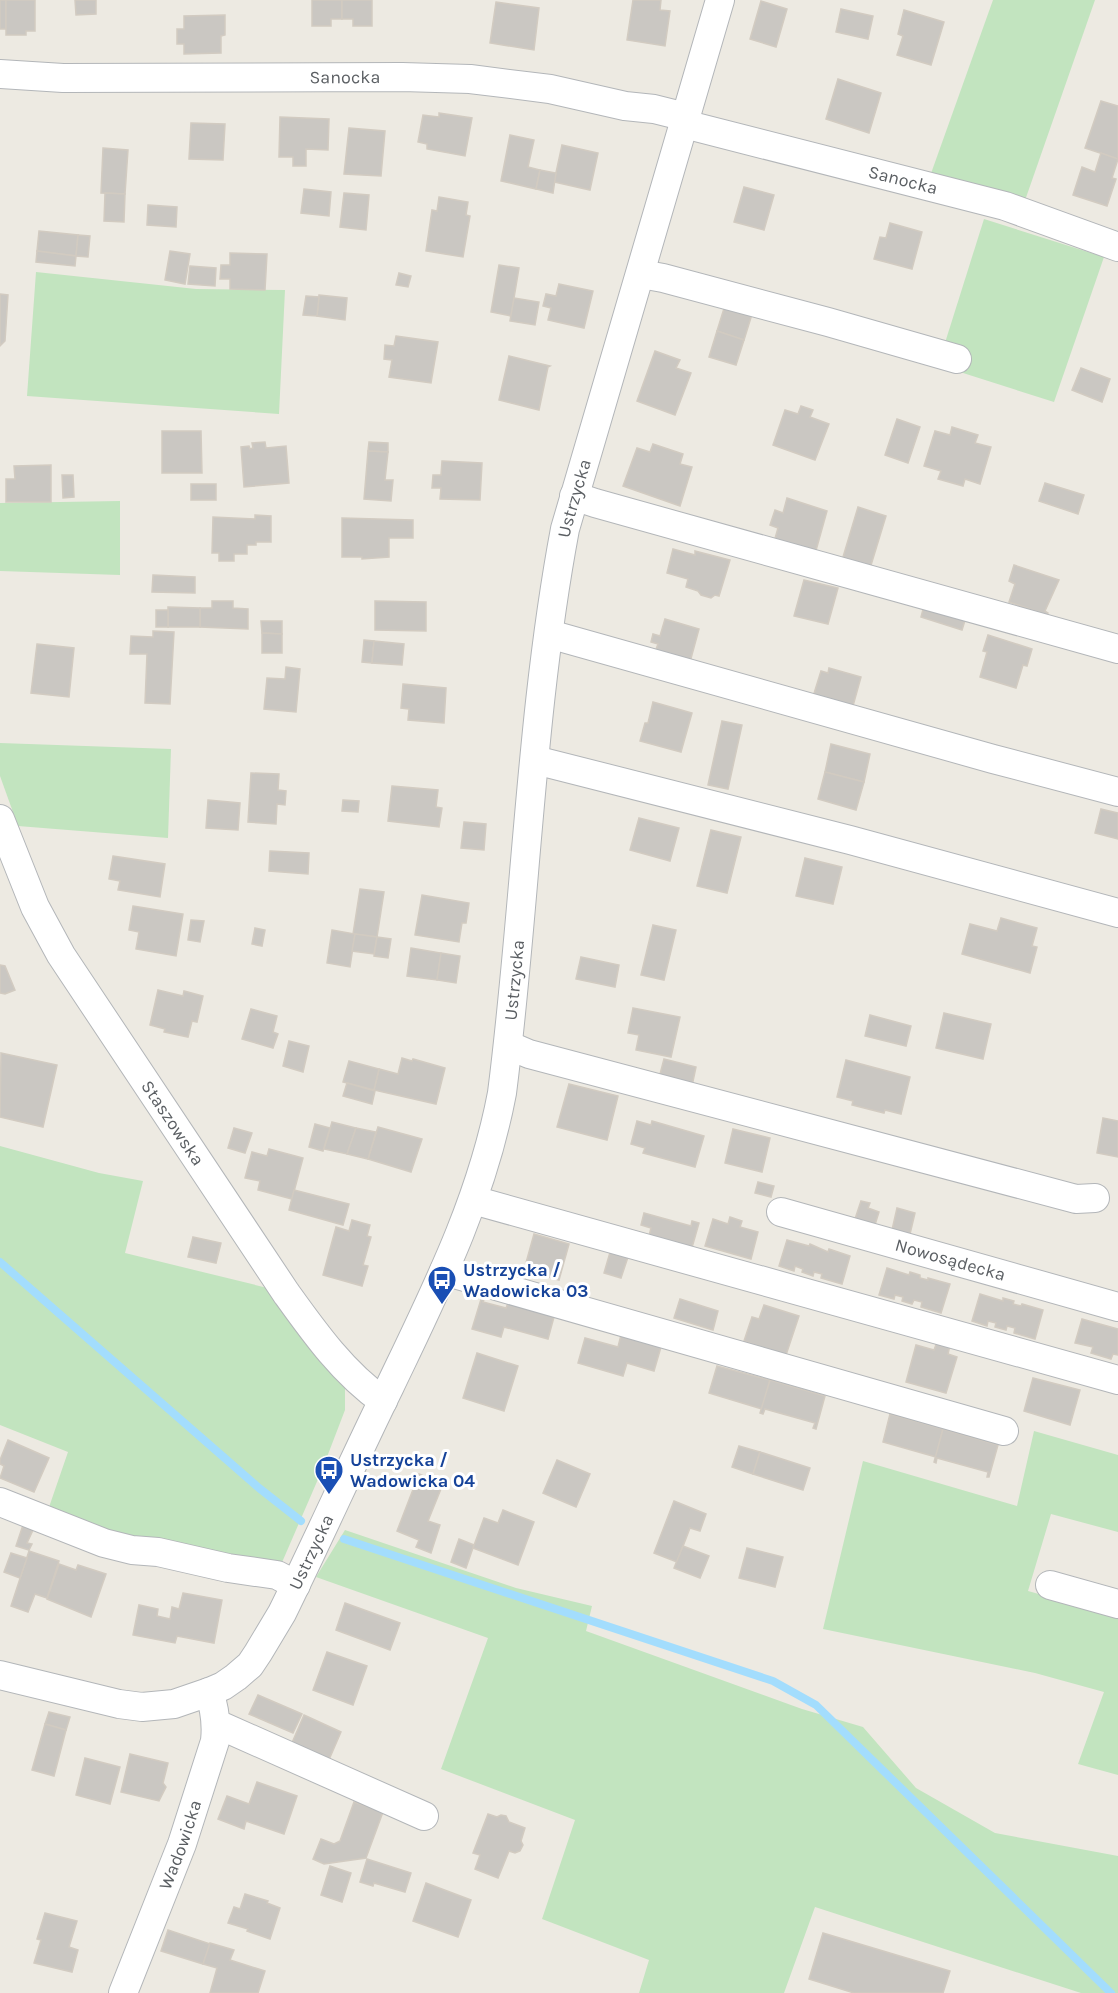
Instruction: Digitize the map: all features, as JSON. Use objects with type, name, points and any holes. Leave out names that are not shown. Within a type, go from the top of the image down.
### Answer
[{"type":"street","name":"Ustrzycka","points":[[0,1675],[98,1700],[142,1707],[174,1704],[209,1692],[223,1686],[250,1665],[267,1641],[296,1585],[444,1271],[473,1200],[495,1131],[508,1046],[549,634],[556,574],[565,529],[720,0]]},
{"type":"street","name":"Sanocka","points":[[0,74],[63,78],[413,77],[470,79],[550,88],[625,106],[654,109],[685,121],[1005,206],[1118,247]]},
{"type":"street","points":[[641,274],[828,322],[957,360]]},
{"type":"street","points":[[574,496],[1118,649]]},
{"type":"street","points":[[549,634],[1118,792]]},
{"type":"street","points":[[535,760],[850,840],[1118,913]]},
{"type":"street","name":"Staszowska","points":[[0,819],[35,907],[47,931],[89,998],[303,1316],[339,1361],[368,1390],[383,1401]]},
{"type":"street","points":[[508,1046],[530,1054],[1076,1198],[1095,1198]]},
{"type":"street","points":[[473,1200],[1118,1380]]},
{"type":"street","name":"Nowosądecka","points":[[781,1212],[1118,1307]]},
{"type":"street","points":[[444,1271],[1004,1431]]},
{"type":"street","points":[[0,1502],[104,1543],[132,1550],[158,1552],[228,1568],[277,1575],[296,1585]]},
{"type":"street","points":[[1050,1585],[1118,1604]]},
{"type":"street","name":"Wadowicka","points":[[123,1993],[182,1844],[215,1741],[216,1710],[209,1692]]},
{"type":"street","points":[[217,1724],[424,1816]]},
{"type":"green space","points":[[993,0],[1095,0],[1022,209],[929,179]]},
{"type":"green space","points":[[984,219],[1104,257],[1054,402],[938,365]]},
{"type":"green space","points":[[36,272],[196,289],[285,290],[279,414],[27,396]]},
{"type":"green space","points":[[120,501],[120,575],[0,571],[0,503]]},
{"type":"green space","points":[[0,743],[171,749],[168,838],[18,826],[0,776]]},
{"type":"green space","points":[[0,1146],[99,1173],[143,1181],[125,1253],[280,1291],[345,1387],[345,1410],[280,1567],[122,1541],[47,1513],[68,1452],[0,1425]]},
{"type":"green space","points":[[1034,1431],[1118,1455],[1118,1532],[1051,1514],[1028,1591],[1118,1616],[1118,1775],[1078,1764],[1104,1692],[1035,1673],[823,1629],[863,1461],[1017,1506]]},
{"type":"green space","points":[[345,1530],[516,1588],[592,1606],[586,1631],[802,1709],[863,1727],[916,1788],[995,1833],[1118,1856],[1118,1993],[1081,1993],[815,1907],[784,1993],[639,1993],[649,1960],[542,1919],[575,1820],[441,1769],[488,1638],[316,1577]]},
{"type":"building","points":[[0,0],[6,0],[6,29],[0,29]]},
{"type":"building","points":[[6,0],[35,0],[35,31],[26,31],[26,35],[6,35]]},
{"type":"building","points":[[75,0],[96,0],[96,14],[76,15]]},
{"type":"building","points":[[312,0],[342,0],[342,19],[331,19],[331,26],[312,26]]},
{"type":"building","points":[[342,0],[372,0],[372,26],[353,26],[353,19],[342,19]]},
{"type":"building","points":[[633,0],[661,0],[660,10],[670,11],[665,46],[627,40]]},
{"type":"building","points":[[761,1],[787,9],[776,47],[750,39]]},
{"type":"building","points":[[496,2],[539,8],[534,50],[490,43]]},
{"type":"building","points":[[841,9],[873,16],[868,39],[836,32]]},
{"type":"building","points":[[904,10],[944,22],[931,65],[897,55],[903,36],[898,34]]},
{"type":"building","points":[[225,15],[225,35],[221,36],[221,53],[184,54],[184,44],[177,44],[177,29],[184,29],[184,16]]},
{"type":"building","points":[[838,79],[881,93],[869,133],[826,119]]},
{"type":"building","points":[[1101,101],[1118,106],[1118,159],[1085,148]]},
{"type":"building","points":[[439,113],[472,118],[465,156],[427,149],[427,144],[418,142],[423,115],[439,117]]},
{"type":"building","points":[[280,117],[329,119],[328,150],[306,149],[306,166],[293,166],[293,157],[279,157]]},
{"type":"building","points":[[191,123],[225,124],[223,160],[189,159]]},
{"type":"building","points":[[349,128],[385,131],[381,176],[344,174]]},
{"type":"building","points":[[510,135],[534,140],[528,167],[540,170],[536,189],[501,181]]},
{"type":"building","points":[[562,145],[598,153],[590,190],[554,182]]},
{"type":"building","points":[[103,148],[128,150],[125,194],[101,193]]},
{"type":"building","points":[[1101,153],[1118,159],[1112,178],[1116,179],[1107,206],[1073,195],[1082,167],[1095,172]]},
{"type":"building","points":[[540,170],[556,173],[553,193],[536,189]]},
{"type":"building","points":[[744,187],[774,195],[764,230],[734,222]]},
{"type":"building","points":[[304,189],[331,192],[329,216],[301,213]]},
{"type":"building","points":[[105,193],[125,194],[124,222],[104,221]]},
{"type":"building","points":[[344,193],[369,195],[366,230],[340,227]]},
{"type":"building","points":[[439,197],[468,202],[466,215],[470,216],[463,257],[426,251],[432,210],[437,211]]},
{"type":"building","points":[[148,205],[177,207],[176,227],[147,225]]},
{"type":"building","points":[[890,223],[922,232],[912,269],[874,259],[880,237],[886,238]]},
{"type":"building","points":[[39,231],[78,235],[76,256],[37,251]]},
{"type":"building","points":[[78,235],[90,236],[88,257],[76,256]]},
{"type":"building","points":[[37,251],[76,256],[75,266],[36,262]]},
{"type":"building","points":[[170,251],[190,254],[185,284],[165,280]]},
{"type":"building","points":[[230,253],[267,254],[265,290],[230,289],[230,279],[220,279],[221,265],[230,265]]},
{"type":"building","points":[[499,265],[519,268],[511,316],[491,312]]},
{"type":"building","points":[[190,266],[216,268],[215,286],[188,284]]},
{"type":"building","points":[[399,273],[411,276],[408,287],[396,285]]},
{"type":"building","points":[[559,284],[593,291],[584,328],[548,320],[551,308],[543,306],[546,294],[556,296]]},
{"type":"building","points":[[0,294],[8,295],[5,341],[0,346]]},
{"type":"building","points":[[319,295],[347,298],[345,320],[317,316]]},
{"type":"building","points":[[306,296],[319,297],[317,316],[303,315]]},
{"type":"building","points":[[514,298],[539,302],[535,325],[510,321]]},
{"type":"building","points":[[726,302],[753,311],[744,340],[717,331]]},
{"type":"building","points":[[717,331],[744,340],[736,365],[709,357]]},
{"type":"building","points":[[396,336],[438,342],[431,383],[389,377],[392,360],[384,359],[385,345],[394,346]]},
{"type":"building","points":[[655,351],[680,360],[676,368],[691,373],[675,415],[637,401]]},
{"type":"building","points":[[509,356],[550,366],[539,410],[499,400]]},
{"type":"building","points":[[1081,368],[1110,379],[1102,402],[1072,390]]},
{"type":"building","points":[[801,406],[813,410],[810,417],[829,424],[815,460],[773,445],[785,410],[798,414]]},
{"type":"building","points":[[897,419],[920,427],[908,463],[885,455]]},
{"type":"building","points":[[952,427],[978,435],[975,443],[991,447],[980,484],[965,479],[963,486],[938,479],[941,471],[924,466],[935,431],[950,435]]},
{"type":"building","points":[[162,431],[201,431],[202,473],[162,473]]},
{"type":"building","points":[[265,442],[266,448],[286,446],[289,483],[244,487],[241,447],[249,446],[250,449],[253,448],[252,443]]},
{"type":"building","points":[[369,442],[388,443],[388,452],[368,451]]},
{"type":"building","points":[[653,444],[683,454],[680,464],[692,467],[680,506],[623,486],[637,448],[650,452]]},
{"type":"building","points":[[368,451],[388,452],[385,480],[393,480],[391,501],[364,499]]},
{"type":"building","points":[[442,461],[482,463],[480,500],[440,499],[441,488],[432,488],[433,475],[441,475]]},
{"type":"building","points":[[51,465],[51,502],[6,502],[6,479],[15,479],[14,466]]},
{"type":"building","points":[[62,475],[73,475],[74,497],[63,498]]},
{"type":"building","points":[[1045,483],[1084,495],[1078,514],[1039,501]]},
{"type":"building","points":[[191,484],[216,484],[216,500],[191,500]]},
{"type":"building","points":[[787,498],[827,511],[815,554],[774,542],[778,528],[770,525],[775,510],[783,513]]},
{"type":"building","points":[[858,507],[886,516],[868,575],[840,567]]},
{"type":"building","points":[[255,515],[271,516],[271,542],[256,542],[256,545],[247,545],[247,554],[234,554],[234,561],[219,561],[219,553],[212,553],[213,517],[255,519]]},
{"type":"building","points":[[342,518],[413,520],[413,538],[389,538],[389,557],[362,559],[362,557],[342,557]]},
{"type":"building","points":[[673,549],[695,555],[695,551],[730,560],[719,596],[715,595],[711,598],[701,595],[698,591],[686,587],[688,579],[667,573]]},
{"type":"building","points":[[1014,565],[1059,580],[1045,611],[1047,615],[1009,602],[1015,584],[1009,581]]},
{"type":"building","points":[[153,575],[195,577],[195,593],[152,592]]},
{"type":"building","points":[[804,580],[838,588],[828,624],[794,616]]},
{"type":"building","points":[[212,601],[233,601],[233,608],[248,609],[248,629],[200,627],[200,608],[212,608]]},
{"type":"building","points":[[375,601],[426,602],[426,631],[375,630]]},
{"type":"building","points":[[925,602],[967,614],[962,630],[921,617]]},
{"type":"building","points":[[168,607],[200,608],[200,627],[168,627]]},
{"type":"building","points":[[156,610],[168,610],[168,627],[156,627]]},
{"type":"building","points":[[665,619],[699,629],[690,662],[655,652],[658,644],[651,642],[653,634],[660,636]]},
{"type":"building","points":[[261,621],[282,621],[282,634],[262,633]]},
{"type":"building","points":[[153,631],[174,632],[170,704],[145,703],[147,654],[130,654],[131,636],[153,637]]},
{"type":"building","points":[[262,633],[282,634],[282,653],[262,653]]},
{"type":"building","points":[[988,635],[1032,649],[1027,666],[1023,665],[1016,688],[980,677],[987,652],[983,651]]},
{"type":"building","points":[[364,640],[374,641],[372,663],[362,662]]},
{"type":"building","points":[[374,641],[404,644],[402,665],[372,663]]},
{"type":"building","points":[[37,644],[74,648],[69,697],[31,693]]},
{"type":"building","points":[[286,667],[300,669],[296,712],[264,709],[267,678],[285,679]]},
{"type":"building","points":[[829,668],[861,677],[853,706],[812,700],[821,671],[828,673]]},
{"type":"building","points":[[403,684],[446,688],[444,723],[408,720],[409,709],[401,708]]},
{"type":"building","points":[[653,702],[692,713],[681,752],[640,741],[645,723],[648,723]]},
{"type":"building","points":[[722,721],[742,725],[728,789],[708,785]]},
{"type":"building","points":[[831,744],[870,754],[864,782],[825,772]]},
{"type":"building","points":[[825,772],[864,782],[856,810],[818,799]]},
{"type":"building","points":[[251,773],[279,774],[278,790],[286,791],[285,805],[277,804],[276,824],[248,822]]},
{"type":"building","points":[[392,786],[438,790],[436,807],[442,808],[439,827],[388,821]]},
{"type":"building","points":[[208,800],[240,803],[238,830],[206,828]]},
{"type":"building","points":[[343,800],[359,801],[358,812],[342,811]]},
{"type":"building","points":[[1101,809],[1118,813],[1118,839],[1095,833]]},
{"type":"building","points":[[639,818],[679,828],[670,861],[630,850]]},
{"type":"building","points":[[464,822],[486,824],[484,850],[461,848]]},
{"type":"building","points":[[711,830],[741,837],[727,893],[697,886]]},
{"type":"building","points":[[270,851],[309,853],[308,874],[269,871]]},
{"type":"building","points":[[113,856],[165,864],[160,897],[118,890],[120,881],[109,879]]},
{"type":"building","points":[[805,858],[842,867],[833,904],[796,896]]},
{"type":"building","points":[[360,889],[384,892],[377,937],[353,934]]},
{"type":"building","points":[[422,895],[469,903],[466,923],[462,923],[459,942],[415,935]]},
{"type":"building","points":[[133,906],[183,914],[176,956],[136,949],[139,932],[129,930]]},
{"type":"building","points":[[1001,918],[1037,928],[1032,946],[1037,947],[1030,973],[962,954],[970,924],[997,931]]},
{"type":"building","points":[[191,920],[204,921],[200,942],[188,940]]},
{"type":"building","points":[[653,925],[676,930],[664,980],[641,975]]},
{"type":"building","points":[[255,928],[265,930],[262,946],[252,944]]},
{"type":"building","points":[[332,930],[355,934],[350,967],[327,963]]},
{"type":"building","points":[[355,934],[377,937],[374,954],[352,951]]},
{"type":"building","points":[[377,937],[391,939],[388,958],[374,956]]},
{"type":"building","points":[[411,948],[441,953],[437,980],[407,976]]},
{"type":"building","points":[[441,953],[460,956],[456,983],[437,980]]},
{"type":"building","points":[[581,957],[619,965],[615,987],[576,979]]},
{"type":"building","points":[[0,965],[5,966],[15,990],[5,994],[0,993]]},
{"type":"building","points":[[158,990],[183,996],[184,991],[203,996],[197,1022],[192,1021],[188,1037],[164,1032],[165,1029],[150,1025]]},
{"type":"building","points":[[633,1008],[680,1017],[671,1057],[636,1050],[639,1035],[628,1033]]},
{"type":"building","points":[[251,1009],[277,1016],[273,1032],[278,1034],[273,1048],[242,1039]]},
{"type":"building","points":[[944,1013],[991,1024],[983,1059],[936,1048]]},
{"type":"building","points":[[870,1015],[911,1026],[906,1046],[865,1036]]},
{"type":"building","points":[[289,1041],[309,1046],[303,1072],[283,1066]]},
{"type":"building","points":[[1,1053],[57,1065],[43,1127],[0,1117]]},
{"type":"building","points":[[402,1058],[445,1068],[436,1104],[374,1090],[379,1069],[398,1074]]},
{"type":"building","points":[[664,1059],[696,1067],[692,1086],[659,1078]]},
{"type":"building","points":[[846,1060],[910,1077],[901,1114],[885,1110],[884,1113],[852,1105],[853,1101],[837,1097]]},
{"type":"building","points":[[349,1061],[379,1069],[374,1090],[343,1082]]},
{"type":"building","points":[[347,1083],[375,1091],[372,1104],[343,1096]]},
{"type":"building","points":[[569,1084],[618,1096],[607,1140],[557,1127]]},
{"type":"building","points":[[1103,1118],[1118,1121],[1118,1157],[1097,1153]]},
{"type":"building","points":[[637,1121],[651,1125],[652,1121],[704,1136],[695,1167],[643,1153],[645,1148],[631,1144]]},
{"type":"building","points":[[332,1122],[356,1128],[347,1154],[324,1149]]},
{"type":"building","points":[[315,1124],[330,1128],[323,1151],[309,1147]]},
{"type":"building","points":[[378,1127],[422,1139],[411,1172],[368,1159]]},
{"type":"building","points":[[234,1128],[252,1133],[245,1153],[228,1148]]},
{"type":"building","points":[[356,1128],[376,1132],[368,1159],[347,1154]]},
{"type":"building","points":[[733,1129],[770,1138],[762,1172],[725,1163]]},
{"type":"building","points":[[269,1149],[303,1158],[292,1199],[258,1190],[260,1181],[245,1178],[252,1152],[267,1156]]},
{"type":"building","points":[[758,1182],[774,1186],[771,1197],[755,1193]]},
{"type":"building","points":[[294,1190],[349,1204],[343,1225],[289,1210]]},
{"type":"building","points":[[861,1201],[870,1203],[868,1208],[879,1212],[874,1228],[854,1222]]},
{"type":"building","points":[[897,1208],[915,1213],[910,1234],[892,1230]]},
{"type":"building","points":[[644,1213],[691,1226],[692,1221],[699,1223],[691,1251],[648,1240],[651,1228],[641,1225]]},
{"type":"building","points":[[730,1217],[742,1221],[740,1227],[758,1232],[751,1259],[705,1246],[713,1219],[728,1224]]},
{"type":"building","points":[[352,1220],[370,1225],[367,1236],[371,1237],[363,1265],[368,1266],[362,1286],[323,1275],[336,1227],[349,1231]]},
{"type":"building","points":[[534,1234],[569,1244],[559,1280],[524,1270]]},
{"type":"building","points":[[193,1237],[221,1243],[216,1263],[188,1257]]},
{"type":"building","points":[[787,1240],[850,1256],[842,1284],[821,1278],[822,1274],[814,1272],[813,1276],[802,1272],[803,1269],[795,1266],[794,1271],[779,1266]]},
{"type":"building","points":[[611,1249],[629,1254],[621,1278],[604,1273]]},
{"type":"building","points":[[887,1268],[950,1284],[941,1313],[921,1307],[922,1302],[914,1300],[912,1304],[902,1301],[903,1297],[895,1295],[894,1299],[879,1295]]},
{"type":"building","points":[[980,1294],[1043,1310],[1035,1339],[1014,1333],[1015,1328],[1007,1326],[1006,1330],[995,1327],[996,1323],[988,1321],[987,1326],[972,1321]]},
{"type":"building","points":[[482,1296],[485,1297],[483,1302],[506,1308],[508,1303],[554,1317],[548,1339],[504,1327],[501,1337],[472,1329]]},
{"type":"building","points":[[680,1299],[718,1311],[713,1330],[674,1318]]},
{"type":"building","points":[[764,1305],[799,1316],[786,1355],[744,1341],[752,1317],[759,1319]]},
{"type":"building","points":[[1082,1319],[1118,1329],[1118,1355],[1113,1354],[1111,1359],[1091,1353],[1093,1347],[1075,1343]]},
{"type":"building","points":[[621,1335],[661,1347],[654,1371],[627,1363],[623,1376],[578,1363],[585,1338],[618,1347]]},
{"type":"building","points":[[937,1342],[950,1345],[948,1354],[957,1357],[946,1393],[906,1382],[916,1345],[934,1350]]},
{"type":"building","points":[[477,1353],[518,1366],[504,1411],[463,1398]]},
{"type":"building","points":[[717,1366],[770,1380],[762,1409],[709,1393]]},
{"type":"building","points":[[1033,1378],[1080,1390],[1070,1425],[1024,1411]]},
{"type":"building","points":[[770,1380],[825,1396],[816,1429],[813,1428],[815,1423],[765,1409],[763,1414],[760,1413]]},
{"type":"building","points":[[890,1414],[943,1429],[936,1457],[883,1442]]},
{"type":"building","points":[[943,1429],[998,1445],[989,1477],[987,1477],[988,1472],[937,1458],[936,1463],[934,1462]]},
{"type":"building","points":[[8,1440],[49,1458],[34,1492],[0,1478],[4,1466],[0,1464],[0,1460]]},
{"type":"building","points":[[739,1446],[760,1452],[753,1474],[732,1467]]},
{"type":"building","points":[[760,1452],[810,1468],[803,1490],[753,1474]]},
{"type":"building","points":[[557,1460],[590,1474],[576,1507],[543,1493]]},
{"type":"building","points":[[419,1474],[443,1484],[428,1521],[440,1525],[431,1553],[416,1547],[419,1540],[397,1531]]},
{"type":"building","points":[[674,1501],[706,1514],[700,1531],[690,1528],[677,1562],[654,1553]]},
{"type":"building","points":[[503,1510],[534,1522],[518,1565],[473,1548],[484,1518],[498,1523]]},
{"type":"building","points":[[23,1525],[33,1530],[27,1543],[32,1544],[29,1550],[16,1546]]},
{"type":"building","points":[[459,1539],[474,1545],[466,1568],[451,1562]]},
{"type":"building","points":[[683,1546],[709,1556],[700,1578],[674,1568]]},
{"type":"building","points":[[747,1548],[783,1557],[775,1587],[739,1578]]},
{"type":"building","points":[[29,1551],[59,1561],[47,1598],[35,1594],[28,1612],[11,1606]]},
{"type":"building","points":[[11,1553],[27,1558],[20,1578],[4,1572]]},
{"type":"building","points":[[59,1564],[76,1570],[78,1565],[106,1574],[91,1617],[47,1599]]},
{"type":"building","points":[[183,1593],[222,1600],[214,1643],[177,1636],[175,1643],[133,1635],[139,1605],[158,1609],[157,1616],[170,1619],[172,1607],[179,1609]]},
{"type":"building","points":[[345,1603],[400,1623],[390,1650],[336,1630]]},
{"type":"building","points":[[327,1652],[367,1666],[353,1705],[313,1690]]},
{"type":"building","points":[[258,1695],[302,1714],[293,1733],[249,1714]]},
{"type":"building","points":[[49,1712],[70,1717],[66,1730],[45,1724]]},
{"type":"building","points":[[304,1715],[341,1732],[328,1762],[291,1745]]},
{"type":"building","points":[[45,1724],[66,1730],[54,1776],[32,1770]]},
{"type":"building","points":[[130,1754],[168,1763],[163,1783],[166,1787],[159,1801],[121,1792]]},
{"type":"building","points":[[85,1758],[120,1767],[110,1804],[76,1795]]},
{"type":"building","points":[[257,1782],[297,1796],[284,1834],[246,1821],[244,1829],[218,1819],[227,1796],[249,1804]]},
{"type":"building","points":[[354,1802],[383,1812],[366,1858],[324,1864],[313,1859],[321,1839],[334,1844],[340,1841]]},
{"type":"building","points":[[488,1814],[497,1817],[506,1816],[509,1822],[525,1828],[520,1851],[515,1853],[509,1851],[498,1878],[475,1869],[480,1855],[473,1853]]},
{"type":"building","points":[[367,1859],[411,1873],[405,1892],[374,1883],[373,1886],[360,1882]]},
{"type":"building","points":[[330,1866],[351,1873],[342,1902],[321,1895]]},
{"type":"building","points":[[426,1883],[471,1900],[458,1937],[413,1921]]},
{"type":"building","points":[[245,1894],[268,1901],[267,1903],[280,1908],[270,1939],[228,1923],[234,1907],[240,1909]]},
{"type":"building","points":[[45,1913],[77,1921],[69,1947],[78,1950],[72,1972],[34,1963],[41,1940],[37,1939]]},
{"type":"building","points":[[168,1930],[210,1944],[203,1964],[161,1951]]},
{"type":"building","points":[[823,1933],[950,1971],[943,1993],[854,1993],[809,1979]]},
{"type":"building","points":[[210,1943],[234,1950],[230,1960],[265,1971],[258,1993],[210,1993],[217,1968],[203,1964]]},
{"type":"waterway","points":[[0,1262],[259,1488],[301,1521]]},
{"type":"waterway","points":[[344,1539],[773,1681],[816,1705],[1111,1993]]},
{"type":"place","name":"Ustrzycka / Wadowicka 03","points":[[442,1306]]},
{"type":"place","name":"Ustrzycka / Wadowicka 04","points":[[329,1496]]}]
